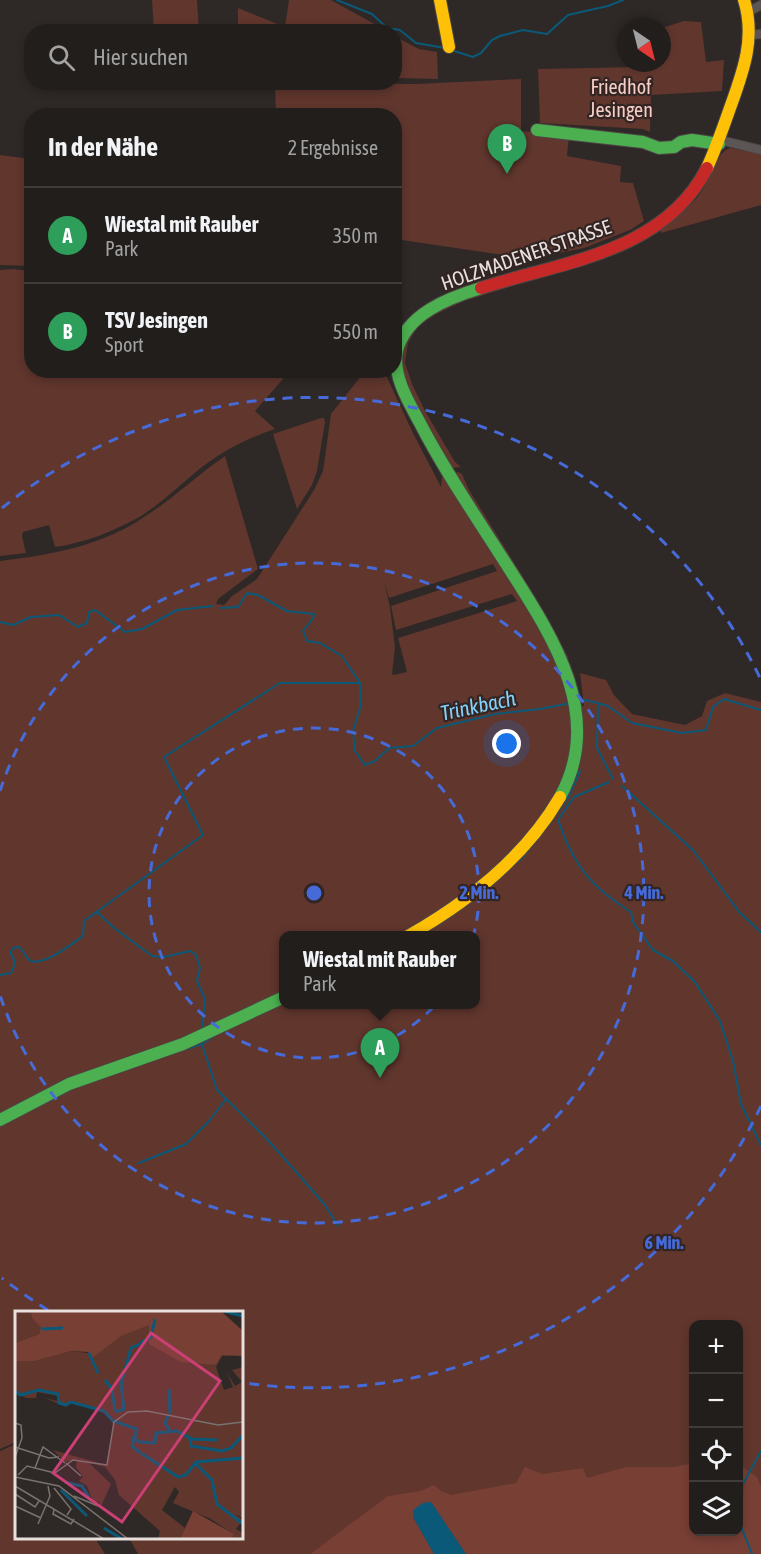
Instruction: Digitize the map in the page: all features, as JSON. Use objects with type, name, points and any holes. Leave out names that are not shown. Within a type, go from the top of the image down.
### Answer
[{"type":"street","points":[[440,0],[449,47]]},
{"type":"street","points":[[746,6],[761,5]]},
{"type":"street","name":"HOLZMADENER STRASSE","points":[[402,337],[417,317],[435,307],[481,287],[592,255],[623,243],[658,225],[683,205],[694,191],[719,142],[755,35],[746,6]]},
{"type":"street","points":[[537,130],[643,142],[659,148],[674,147],[686,140],[692,140],[719,142],[761,150]]},
{"type":"street","name":"HOLZMADENER STRASSE","points":[[401,378],[425,433],[554,646],[566,674],[575,705],[578,735],[575,763],[561,796],[550,815],[523,849],[500,871],[416,931]]},
{"type":"street","points":[[0,1120],[69,1084],[183,1044],[279,999]]},
{"type":"green space","points":[[152,0],[197,0],[199,24],[154,24]]},
{"type":"green space","points":[[289,0],[331,0],[374,24],[285,24]]},
{"type":"green space","points":[[238,8],[278,24],[238,24]]},
{"type":"green space","name":"Friedhof Jesingen","points":[[684,21],[701,22],[706,62],[724,60],[722,91],[651,95],[650,132],[643,129],[540,123],[538,69],[617,67],[617,72],[671,72],[671,25]]},
{"type":"green space","points":[[402,40],[419,49],[437,52],[438,79],[402,78]]},
{"type":"green space","points":[[521,79],[521,131],[569,135],[567,156],[621,166],[620,182],[633,183],[644,221],[630,230],[584,248],[530,259],[402,240],[402,108],[276,108],[275,90],[402,90],[402,84]]},
{"type":"green space","points":[[730,148],[761,154],[761,205],[661,233],[660,228],[696,199],[721,154]]},
{"type":"green space","points":[[0,155],[24,158],[24,266],[0,265]]},
{"type":"green space","points":[[657,229],[658,233],[605,257],[464,301],[438,313],[418,326],[408,343],[405,363],[425,411],[455,462],[461,467],[451,468],[426,427],[407,386],[402,368],[402,357],[404,342],[415,325],[458,300]]},
{"type":"green space","points":[[0,270],[24,270],[24,378],[282,378],[255,411],[275,429],[246,440],[219,455],[149,511],[121,527],[99,536],[55,547],[49,525],[23,532],[26,553],[0,556]]},
{"type":"green space","points":[[359,378],[387,378],[441,487],[442,477],[458,472],[462,474],[469,490],[534,595],[568,657],[571,673],[574,673],[580,705],[584,706],[580,673],[606,680],[614,695],[632,714],[685,725],[702,716],[707,701],[725,693],[761,702],[761,1554],[423,1554],[389,1498],[310,1554],[138,1554],[130,1539],[243,1539],[243,1311],[15,1311],[15,1442],[0,1449],[0,561],[75,548],[111,535],[155,510],[225,456],[258,569],[218,599],[216,604],[224,605],[232,596],[257,579],[314,490],[323,471],[331,414]],"holes":[[[493,564],[497,571],[391,606],[396,630],[512,594],[517,601],[398,638],[407,672],[394,675],[392,674],[395,647],[384,581],[389,598]]]},
{"type":"green space","points":[[324,418],[325,422],[317,471],[312,485],[297,509],[273,434]]},
{"type":"green space","points":[[15,1444],[15,1539],[96,1539],[105,1554],[0,1554],[0,1451]]},
{"type":"shaded area","points":[[689,1464],[689,1536],[743,1536],[743,1468],[757,1477],[761,1487],[761,1554],[466,1554],[431,1502],[413,1517],[434,1554],[310,1554],[388,1496],[420,1491],[434,1485],[451,1495],[516,1483],[525,1467],[542,1474],[583,1468],[587,1478],[626,1467],[674,1467]]},
{"type":"water","points":[[431,1502],[466,1554],[434,1554],[413,1517],[413,1510],[423,1503]]},
{"type":"waterway","points":[[337,0],[372,14],[383,24]]},
{"type":"waterway","points":[[451,50],[473,57],[500,36],[523,30],[547,34],[568,15],[608,6],[623,0]]},
{"type":"waterway","points":[[402,32],[416,43],[445,48]]},
{"type":"waterway","name":"Trinkbach","points":[[221,608],[238,607],[247,593],[258,595],[287,611],[314,614],[303,631],[307,641],[320,643],[342,656],[360,683],[360,708],[353,731],[355,751],[365,765],[375,761],[389,748],[413,746],[437,728],[495,714],[571,703]]},
{"type":"waterway","name":"Trinkbach","points":[[0,622],[13,625],[31,617],[59,615],[78,627],[87,623],[89,612],[95,610],[125,632],[142,629],[177,610],[213,606]]},
{"type":"waterway","points":[[0,975],[11,973],[14,963],[10,953],[13,948],[19,947],[29,960],[37,962],[51,957],[72,944],[83,936],[84,921],[203,835],[164,757],[280,683],[359,683]]},
{"type":"waterway","name":"Trinkbach","points":[[579,701],[586,700],[608,706],[632,723],[682,733],[706,730],[713,707],[724,699],[761,710]]},
{"type":"waterway","points":[[598,703],[597,748],[613,779]]},
{"type":"waterway","points":[[548,826],[568,798],[580,771]]},
{"type":"waterway","points":[[609,782],[574,797],[558,820],[564,836],[577,862],[594,884],[631,912],[633,922],[653,950],[673,961],[695,982],[720,1021],[733,1061],[741,1104],[761,1145]]},
{"type":"waterway","points":[[622,786],[693,850],[740,913],[761,932]]},
{"type":"waterway","points":[[504,874],[535,842]]},
{"type":"waterway","points":[[97,912],[152,956],[164,957],[190,951],[196,955],[200,968],[197,981],[205,999],[202,1028]]},
{"type":"waterway","points":[[187,1049],[202,1044],[216,1035]]},
{"type":"waterway","points":[[202,1044],[217,1090],[266,1138],[325,1205],[338,1226]]},
{"type":"waterway","points":[[139,1163],[186,1144],[209,1121],[226,1099]]},
{"type":"waterway","points":[[752,1554],[740,1524],[743,1484],[761,1451]]},
{"type":"traffic: fast","points":[[537,130],[643,142],[659,148],[674,147],[681,142],[692,140],[719,144]]},
{"type":"traffic: fast","points":[[402,338],[409,327],[430,309],[481,288]]},
{"type":"traffic: fast","points":[[399,378],[429,441],[538,614],[566,673],[574,703],[577,734],[573,765],[560,797]]},
{"type":"traffic: fast","points":[[0,1120],[69,1084],[183,1044],[279,999]]},
{"type":"traffic: slow","points":[[440,0],[449,47]]},
{"type":"traffic: slow","points":[[707,168],[735,95],[746,55],[749,28],[744,0]]},
{"type":"traffic: slow","points":[[416,931],[473,893],[493,876],[530,839],[560,797]]},
{"type":"traffic: jam","points":[[481,288],[576,261],[638,236],[665,219],[688,196],[707,168]]},
{"type":"place","name":"TSV Jesingen","points":[[507,174]]},
{"type":"place","name":"Wiestal mit Rauber","points":[[380,1078]]}]
